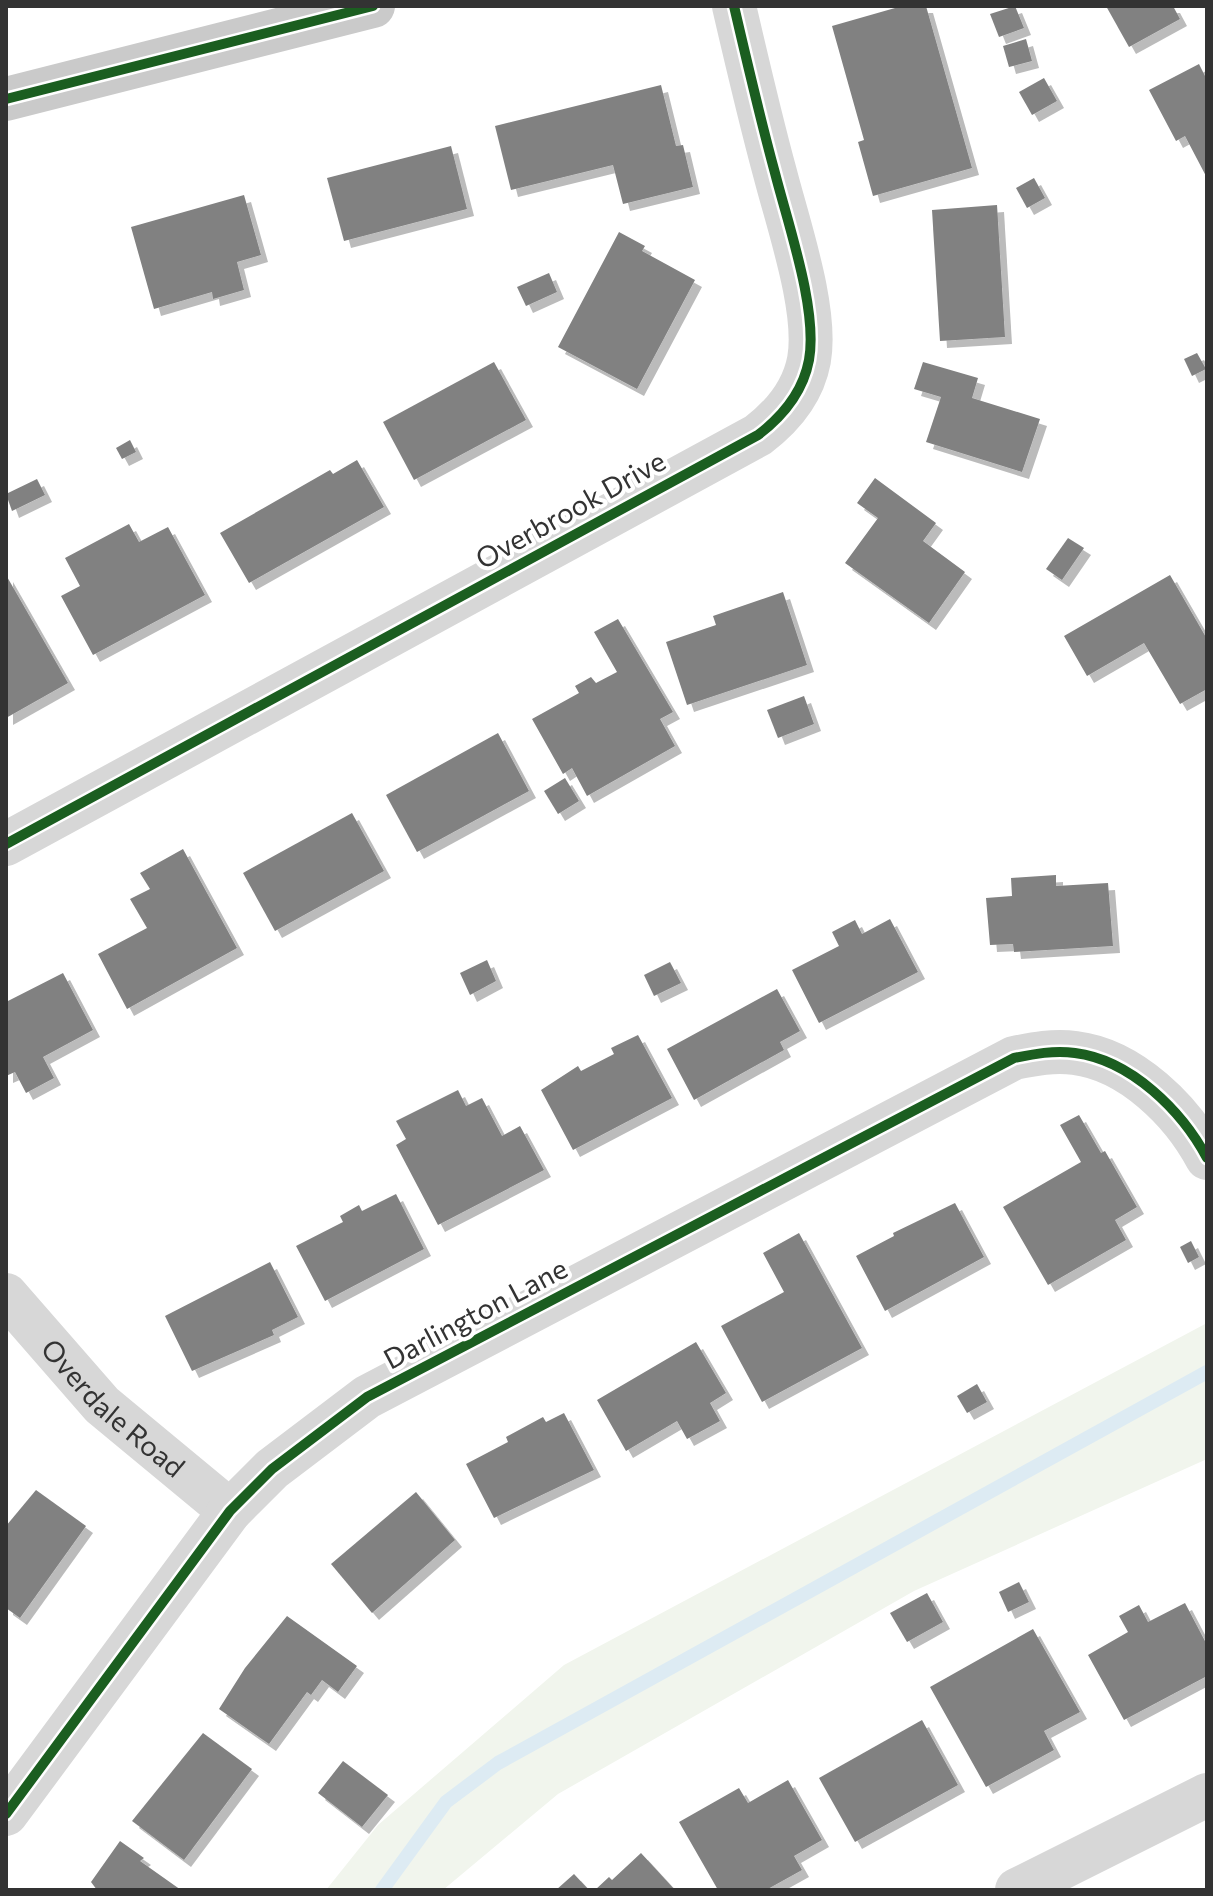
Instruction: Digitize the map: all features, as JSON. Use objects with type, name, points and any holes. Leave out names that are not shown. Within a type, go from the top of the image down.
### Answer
[{"type":"main road","points":[[6,99],[373,6]]},
{"type":"street","name":"Overbrook Drive","points":[[6,844],[758,435],[790,405],[801,386],[809,360],[811,334],[796,253],[734,6]]},
{"type":"street","name":"Darlington Lane","points":[[6,1814],[230,1511],[272,1469],[367,1397],[1014,1058],[1045,1052],[1077,1053],[1107,1062],[1162,1099],[1207,1158]]},
{"type":"street","name":"Overdale Road","points":[[6,1295],[102,1405],[230,1511]]},
{"type":"street","points":[[1017,1890],[1207,1795]]},
{"type":"shaded area","points":[[1207,1323],[1207,1459],[914,1591],[558,1794],[443,1890],[326,1890],[378,1825],[564,1665]]},
{"type":"building","points":[[902,6],[926,6],[972,168],[873,196],[858,142],[864,140],[832,26]]},
{"type":"building","points":[[1015,6],[1024,28],[999,37],[990,14]]},
{"type":"building","points":[[1106,6],[1173,6],[1180,19],[1129,47]]},
{"type":"building","points":[[1026,39],[1032,61],[1009,67],[1003,46]]},
{"type":"building","points":[[1199,64],[1207,80],[1207,178],[1185,136],[1176,141],[1149,90]]},
{"type":"building","points":[[1044,78],[1057,101],[1032,115],[1019,92]]},
{"type":"building","points":[[661,85],[676,146],[683,145],[693,187],[623,204],[613,165],[511,190],[495,126]]},
{"type":"building","points":[[451,146],[467,209],[344,241],[327,178]]},
{"type":"building","points":[[1034,178],[1045,198],[1027,208],[1016,188]]},
{"type":"building","points":[[244,195],[261,255],[237,262],[244,290],[213,299],[212,292],[154,309],[131,227]]},
{"type":"building","points":[[997,205],[1005,337],[940,341],[932,210]]},
{"type":"building","points":[[619,232],[645,246],[642,251],[695,280],[637,389],[558,347]]},
{"type":"building","points":[[549,273],[557,292],[526,306],[517,287]]},
{"type":"building","points":[[1197,353],[1206,369],[1192,376],[1184,359]]},
{"type":"building","points":[[494,362],[526,420],[414,480],[383,422]]},
{"type":"building","points":[[923,362],[978,378],[972,398],[1040,419],[1022,472],[926,442],[941,397],[914,389]]},
{"type":"building","points":[[130,440],[136,452],[122,459],[116,448]]},
{"type":"building","points":[[357,460],[384,507],[249,583],[220,533],[330,470],[333,474]]},
{"type":"building","points":[[875,478],[936,523],[923,541],[965,572],[929,623],[845,563],[878,518],[857,503]]},
{"type":"building","points":[[37,479],[45,495],[12,511],[6,494]]},
{"type":"building","points":[[129,524],[139,542],[168,527],[205,595],[93,655],[61,596],[80,586],[65,558]]},
{"type":"building","points":[[1068,538],[1084,548],[1062,580],[1046,569]]},
{"type":"building","points":[[6,575],[68,683],[6,718]]},
{"type":"building","points":[[1170,575],[1207,639],[1207,689],[1180,704],[1144,643],[1087,676],[1064,636]]},
{"type":"building","points":[[783,592],[807,665],[687,705],[666,642],[716,625],[713,616]]},
{"type":"building","points":[[618,619],[673,712],[660,719],[675,746],[587,796],[572,768],[563,774],[532,719],[579,693],[575,686],[591,677],[596,683],[617,672],[594,632]]},
{"type":"building","points":[[804,696],[814,724],[778,738],[767,710]]},
{"type":"building","points":[[498,733],[529,791],[417,852],[386,795]]},
{"type":"building","points":[[565,778],[579,801],[558,814],[544,791]]},
{"type":"building","points":[[352,813],[384,871],[275,931],[243,873]]},
{"type":"building","points":[[183,849],[237,948],[127,1009],[98,954],[147,928],[130,899],[150,889],[140,873]]},
{"type":"building","points":[[1056,875],[1056,886],[1108,883],[1113,946],[1014,952],[1013,944],[990,945],[986,898],[1012,896],[1011,878]]},
{"type":"building","points":[[890,919],[918,972],[819,1023],[792,970],[839,946],[832,932],[855,920],[862,934]]},
{"type":"building","points":[[487,960],[496,981],[470,995],[460,973]]},
{"type":"building","points":[[670,962],[681,983],[654,996],[644,975]]},
{"type":"building","points":[[63,973],[93,1030],[43,1057],[54,1078],[26,1093],[15,1072],[6,1076],[6,1002]]},
{"type":"building","points":[[777,989],[800,1031],[780,1042],[784,1050],[694,1100],[667,1049]]},
{"type":"building","points":[[638,1035],[672,1098],[573,1150],[541,1090],[578,1066],[581,1071],[614,1054],[611,1048]]},
{"type":"building","points":[[458,1090],[466,1106],[482,1098],[502,1136],[520,1126],[544,1170],[438,1225],[396,1145],[406,1139],[396,1121]]},
{"type":"building","points":[[1079,1115],[1101,1153],[1105,1151],[1137,1207],[1115,1220],[1126,1240],[1048,1285],[1003,1207],[1081,1162],[1060,1125]]},
{"type":"building","points":[[396,1194],[424,1249],[325,1301],[296,1246],[343,1222],[340,1216],[359,1205],[362,1211]]},
{"type":"building","points":[[955,1203],[984,1257],[885,1311],[856,1256],[894,1236],[893,1233]]},
{"type":"building","points":[[799,1233],[862,1348],[762,1402],[721,1326],[784,1292],[763,1253]]},
{"type":"building","points":[[1191,1241],[1199,1257],[1188,1263],[1180,1247]]},
{"type":"building","points":[[270,1262],[298,1317],[272,1330],[274,1335],[192,1371],[165,1316]]},
{"type":"building","points":[[696,1342],[726,1393],[710,1403],[720,1421],[687,1439],[677,1421],[626,1451],[597,1400]]},
{"type":"building","points":[[977,1384],[987,1402],[967,1413],[957,1396]]},
{"type":"building","points":[[564,1413],[594,1470],[494,1518],[466,1464],[508,1442],[506,1437],[543,1417],[546,1422]]},
{"type":"building","points":[[36,1490],[86,1526],[20,1618],[6,1608],[6,1526]]},
{"type":"building","points":[[416,1492],[455,1540],[372,1613],[331,1564]]},
{"type":"building","points":[[1019,1582],[1029,1602],[1008,1612],[999,1592]]},
{"type":"building","points":[[927,1593],[943,1622],[907,1642],[890,1613]]},
{"type":"building","points":[[1185,1603],[1207,1645],[1207,1676],[1124,1720],[1088,1655],[1128,1632],[1119,1616],[1139,1605],[1148,1622]]},
{"type":"building","points":[[287,1616],[357,1666],[338,1692],[322,1680],[311,1695],[307,1692],[269,1744],[219,1709],[245,1668]]},
{"type":"building","points":[[1033,1629],[1080,1712],[1044,1731],[1054,1750],[986,1787],[930,1687]]},
{"type":"building","points":[[922,1720],[958,1785],[855,1842],[819,1778]]},
{"type":"building","points":[[203,1733],[252,1769],[184,1860],[132,1821]]},
{"type":"building","points":[[343,1761],[388,1795],[362,1827],[318,1793]]},
{"type":"building","points":[[788,1780],[822,1840],[794,1856],[802,1870],[766,1890],[718,1890],[679,1822],[739,1788],[748,1803]]},
{"type":"building","points":[[120,1841],[144,1858],[140,1861],[181,1890],[97,1890],[91,1882]]},
{"type":"building","points":[[641,1853],[675,1890],[595,1890],[609,1877],[612,1880]]},
{"type":"building","points":[[574,1874],[589,1890],[556,1890]]},
{"type":"waterway","points":[[382,1890],[446,1802],[498,1763],[1207,1372]]},
{"type":"cycle path","points":[[6,99],[373,6]]},
{"type":"cycle path","points":[[6,844],[758,435],[784,411],[802,383],[809,360],[811,340],[806,292],[734,6]]},
{"type":"cycle path","points":[[6,1814],[230,1511],[272,1469],[367,1397],[1014,1058],[1067,1052],[1116,1066],[1153,1090],[1169,1106],[1207,1158]]}]
